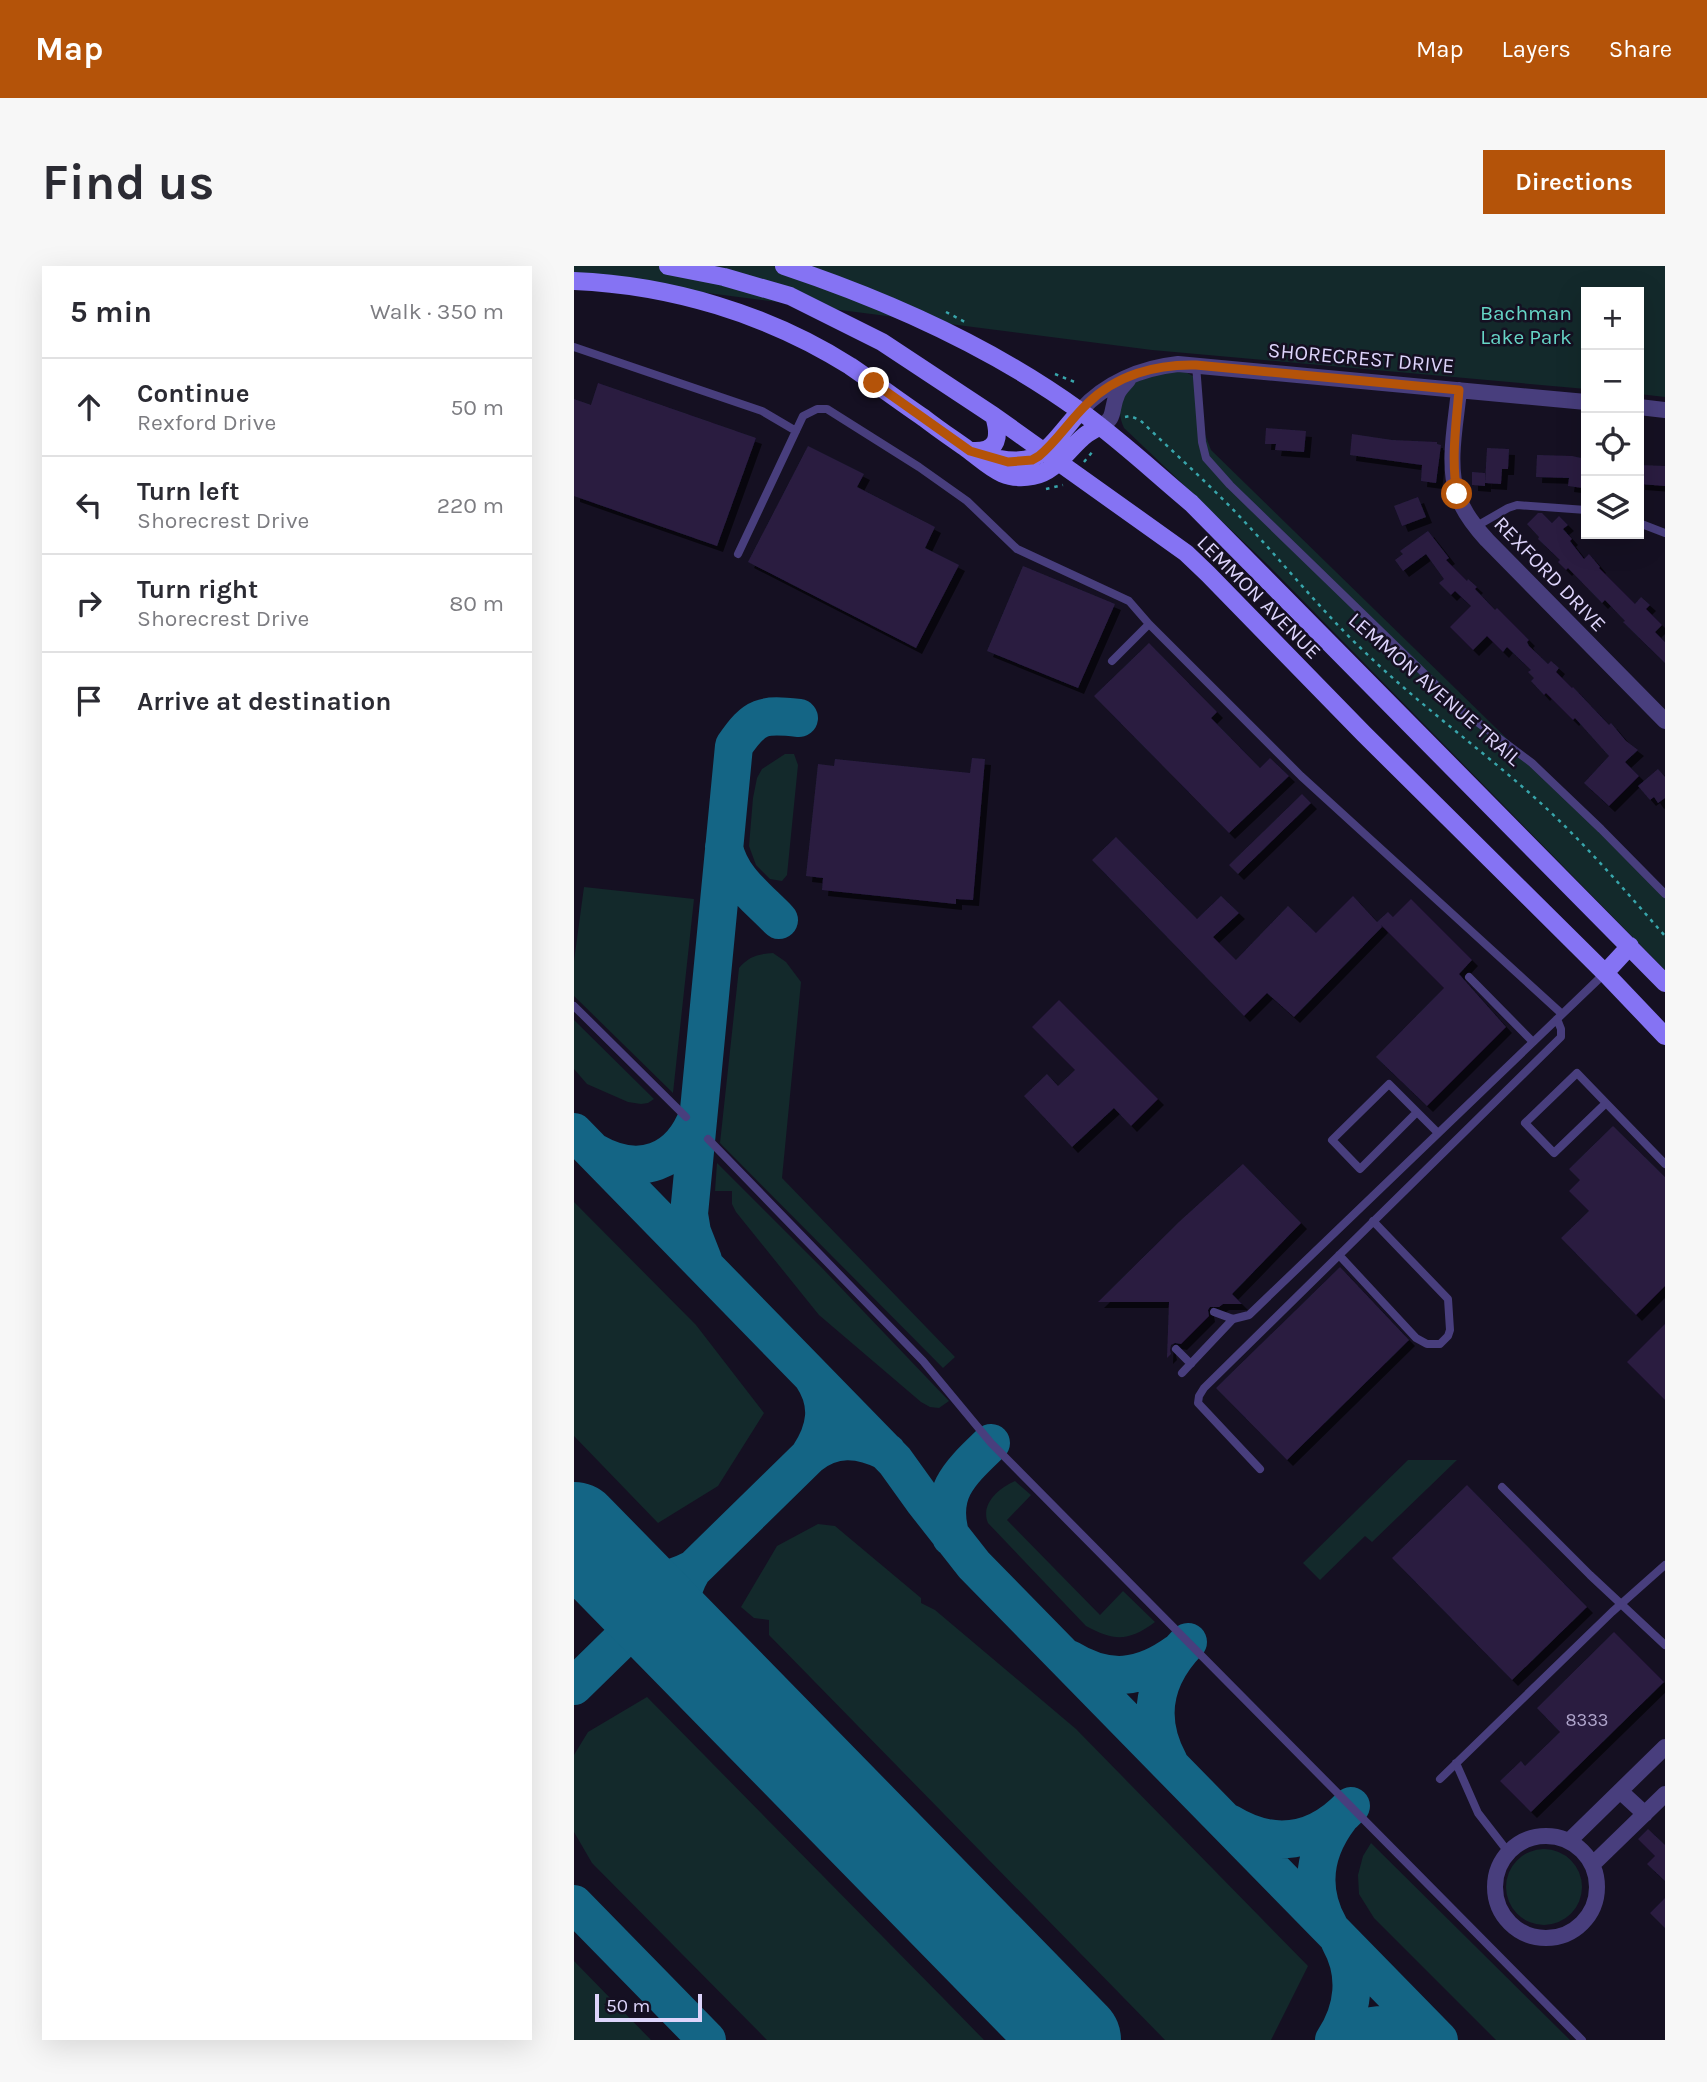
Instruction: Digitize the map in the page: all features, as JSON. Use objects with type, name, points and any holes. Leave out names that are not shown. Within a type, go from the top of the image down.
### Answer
[{"type":"main road","name":"LEMMON AVENUE","points":[[668,266],[774,290],[817,308],[881,342],[994,415],[1186,554],[1665,1036]]},
{"type":"main road","name":"LEMMON AVENUE","points":[[784,266],[884,302],[943,329],[1016,369],[1100,426],[1191,503],[1665,983]]},
{"type":"main road","name":"SHORECREST DRIVE","points":[[574,281],[627,286],[690,298],[724,307],[779,329],[848,365],[970,451],[990,469],[1002,474],[1014,477],[1033,476],[1047,471],[1052,456],[1080,411]]},
{"type":"main road","points":[[970,451],[982,452],[997,440],[998,430],[994,415]]},
{"type":"main road","name":"SHORECREST DRIVE","points":[[1052,456],[1100,426]]},
{"type":"main road","points":[[1605,973],[1630,946]]},
{"type":"street","name":"SHORECREST DRIVE","points":[[1080,411],[1116,382],[1132,375],[1162,366],[1196,365],[1581,402]]},
{"type":"street","name":"SHORECREST DRIVE","points":[[1100,426],[1112,418],[1118,392],[1132,375]]},
{"type":"street","name":"REXFORD DRIVE","points":[[1459,390],[1453,453],[1454,476],[1457,494],[1475,527],[1665,721]]},
{"type":"street","points":[[1644,408],[1665,410]]},
{"type":"street","points":[[1570,1840],[1665,1746]]},
{"type":"street","points":[[1620,1791],[1645,1814]]},
{"type":"street","points":[[1592,1865],[1665,1794]]},
{"type":"street","points":[[1541,1836],[1570,1840],[1592,1865],[1597,1881],[1597,1898],[1588,1916],[1578,1927],[1563,1935],[1544,1938],[1517,1929],[1499,1905],[1496,1891],[1497,1873],[1504,1858],[1516,1846],[1529,1839],[1541,1836]]},
{"type":"lane","points":[[574,347],[762,411],[796,431]]},
{"type":"lane","points":[[1196,365],[1202,442],[1206,458],[1230,485],[1464,712],[1532,763],[1665,894]]},
{"type":"lane","points":[[738,554],[803,416],[817,409],[827,409],[958,495],[1017,549],[1129,601],[1301,776],[1559,1016],[1561,1037],[1204,1388],[1198,1403],[1259,1469]]},
{"type":"lane","points":[[1475,527],[1517,505],[1581,510]]},
{"type":"lane","points":[[1644,525],[1665,533]]},
{"type":"lane","points":[[1112,661],[1149,624]]},
{"type":"lane","points":[[1182,1373],[1233,1319],[1249,1315],[1605,973]]},
{"type":"lane","points":[[1469,977],[1533,1042]]},
{"type":"lane","points":[[574,1006],[686,1116]]},
{"type":"lane","points":[[1606,1103],[1554,1153],[1525,1123],[1577,1073],[1665,1164]]},
{"type":"lane","points":[[1417,1112],[1360,1168],[1332,1140],[1389,1084],[1417,1112],[1438,1133]]},
{"type":"lane","points":[[708,1139],[923,1361],[991,1443],[1582,2040]]},
{"type":"lane","points":[[1339,1255],[1416,1338],[1427,1343],[1440,1344],[1448,1336],[1448,1299],[1373,1221]]},
{"type":"lane","points":[[1214,1312],[1233,1319]]},
{"type":"lane","points":[[1176,1349],[1191,1363]]},
{"type":"lane","points":[[1502,1487],[1665,1645]]},
{"type":"lane","points":[[1440,1779],[1665,1565]]},
{"type":"lane","points":[[1658,1638],[1665,1631]]},
{"type":"lane","points":[[1456,1763],[1478,1813],[1509,1853]]},
{"type":"path","name":"LEMMON AVENUE TRAIL","points":[[1121,417],[1130,416],[1140,421],[1232,508],[1322,610],[1368,656],[1428,710],[1528,792],[1613,877],[1665,936]]},
{"type":"path","points":[[1041,490],[1060,487],[1067,482]]},
{"type":"green space","name":"Bachman Lake Park","points":[[574,266],[1665,266],[1665,397],[1644,395],[1644,287],[1581,287],[1581,389],[1152,350],[574,276]]},
{"type":"green space","points":[[1184,371],[1198,379],[1200,422],[1211,450],[1665,893],[1665,970],[1268,565],[1124,428],[1121,403],[1134,383],[1150,375]]},
{"type":"green space","points":[[785,754],[794,754],[798,765],[787,875],[782,881],[770,879],[756,865],[749,846],[757,778],[762,769]]},
{"type":"green space","points":[[584,887],[694,899],[673,1093],[574,996],[574,961]]},
{"type":"green space","points":[[773,953],[786,962],[801,982],[782,1178],[955,1357],[943,1368],[720,1143],[739,968],[754,956]]},
{"type":"green space","points":[[574,1020],[654,1099],[641,1104],[628,1102],[587,1084],[574,1069]]},
{"type":"green space","points":[[717,1163],[949,1401],[939,1408],[921,1402],[819,1315],[736,1212],[732,1204],[732,1191],[715,1191]]},
{"type":"green space","points":[[574,1202],[696,1325],[764,1413],[718,1486],[658,1523],[574,1436]]},
{"type":"green space","points":[[1408,1460],[1457,1460],[1372,1542],[1365,1536],[1320,1580],[1303,1563]]},
{"type":"green space","points":[[1015,1481],[1031,1495],[1007,1520],[1100,1615],[1123,1591],[1155,1622],[1137,1633],[1121,1637],[1105,1635],[1086,1626],[988,1523],[987,1509],[992,1498]]},
{"type":"green space","points":[[818,1524],[835,1526],[921,1598],[921,1603],[935,1610],[1076,1729],[1308,1966],[1271,2040],[1165,2040],[769,1635],[769,1620],[754,1618],[741,1607],[777,1546]]},
{"type":"green space","points":[[647,1697],[984,2040],[767,2040],[592,1863],[574,1832],[574,1755],[588,1732]]},
{"type":"green space","points":[[1371,1843],[1570,2040],[1496,2040],[1374,1918],[1359,1894],[1358,1875],[1363,1856]]},
{"type":"green space","points":[[1544,1849],[1559,1852],[1571,1860],[1579,1872],[1582,1887],[1579,1902],[1571,1914],[1559,1922],[1544,1925],[1529,1922],[1517,1914],[1509,1902],[1506,1887],[1509,1872],[1517,1860],[1529,1852]]},
{"type":"green space","points":[[574,1961],[651,2040],[574,2040]]},
{"type":"building","points":[[598,383],[756,438],[717,546],[574,496],[574,399],[591,405]]},
{"type":"building","points":[[1266,428],[1306,431],[1304,452],[1275,450],[1276,444],[1265,444]]},
{"type":"building","points":[[1352,434],[1392,440],[1437,442],[1441,445],[1436,483],[1421,481],[1422,465],[1350,455]]},
{"type":"building","points":[[808,446],[864,474],[857,487],[935,527],[925,548],[959,565],[916,648],[748,562]]},
{"type":"building","points":[[1487,448],[1509,449],[1508,469],[1502,469],[1501,484],[1485,483]]},
{"type":"building","points":[[1537,455],[1581,458],[1581,488],[1568,486],[1569,478],[1536,477]]},
{"type":"building","points":[[1644,465],[1665,466],[1665,486],[1644,484]]},
{"type":"building","points":[[1472,472],[1485,473],[1485,486],[1472,485]]},
{"type":"building","points":[[1418,497],[1426,517],[1402,526],[1394,506]]},
{"type":"building","points":[[1538,513],[1542,513],[1552,523],[1559,516],[1568,525],[1563,529],[1584,559],[1589,554],[1599,568],[1635,604],[1641,597],[1650,605],[1646,609],[1662,625],[1655,632],[1665,642],[1665,663],[1623,622],[1625,621],[1605,600],[1602,603],[1568,568],[1566,570],[1558,562],[1560,560],[1538,539],[1527,524]]},
{"type":"building","points":[[1428,531],[1449,558],[1446,560],[1529,640],[1529,646],[1548,664],[1551,661],[1559,668],[1556,672],[1638,750],[1625,762],[1639,776],[1609,806],[1584,783],[1609,756],[1575,718],[1573,720],[1546,693],[1544,695],[1531,681],[1534,678],[1528,672],[1531,670],[1507,647],[1503,652],[1487,636],[1473,650],[1450,627],[1471,606],[1455,591],[1451,595],[1439,583],[1444,579],[1426,554],[1403,571],[1395,560],[1403,554],[1400,551]]},
{"type":"building","points":[[1023,566],[1115,604],[1078,688],[987,651]]},
{"type":"building","points":[[1149,643],[1217,712],[1211,718],[1260,768],[1270,758],[1289,776],[1229,833],[1094,696]]},
{"type":"building","points":[[972,758],[985,759],[973,900],[956,899],[956,904],[822,890],[823,878],[806,876],[818,764],[834,766],[835,759],[970,773]]},
{"type":"building","points":[[1658,769],[1665,777],[1665,798],[1658,803],[1654,797],[1650,800],[1638,786]]},
{"type":"building","points":[[1302,794],[1311,803],[1238,874],[1229,865]]},
{"type":"building","points":[[1116,837],[1197,919],[1221,896],[1239,913],[1213,937],[1236,960],[1288,906],[1316,933],[1353,896],[1377,922],[1388,912],[1393,917],[1411,899],[1472,960],[1459,974],[1506,1027],[1427,1106],[1376,1057],[1444,988],[1381,925],[1382,927],[1294,1017],[1267,993],[1244,1016],[1092,860]]},
{"type":"building","points":[[1059,1000],[1158,1099],[1131,1126],[1114,1108],[1072,1147],[1024,1096],[1047,1074],[1058,1086],[1075,1070],[1032,1027]]},
{"type":"building","points":[[1613,1126],[1665,1177],[1665,1286],[1636,1315],[1561,1238],[1589,1211],[1569,1191],[1580,1180],[1569,1169]]},
{"type":"building","points":[[1243,1164],[1301,1223],[1232,1294],[1242,1304],[1210,1307],[1209,1316],[1181,1344],[1171,1345],[1171,1354],[1167,1358],[1169,1302],[1098,1302],[1180,1221]]},
{"type":"building","points":[[1340,1267],[1409,1340],[1287,1460],[1216,1388]]},
{"type":"building","points":[[1665,1324],[1665,1400],[1627,1362]]},
{"type":"building","points":[[1467,1485],[1587,1607],[1512,1680],[1392,1558]]},
{"type":"building","points":[[1614,1632],[1664,1682],[1531,1812],[1500,1781],[1521,1761],[1525,1766],[1560,1732],[1537,1708]]},
{"type":"building","points":[[1648,1829],[1665,1845],[1665,1881],[1647,1864],[1655,1856],[1638,1839]]},
{"type":"building","points":[[1665,1898],[1665,1928],[1650,1913]]},
{"type":"taxiway","points":[[703,1260],[692,1232],[689,1214],[734,746],[754,722],[777,716],[799,718]]},
{"type":"taxiway","points":[[724,847],[739,878],[779,920]]},
{"type":"taxiway","points":[[594,1152],[627,1164],[656,1161],[669,1155],[680,1145],[698,1115]]},
{"type":"taxiway","points":[[574,1132],[895,1461],[974,1565],[1439,2040]]},
{"type":"taxiway","points":[[812,1376],[822,1397],[824,1417],[819,1436],[809,1456],[828,1445],[847,1441],[867,1444],[887,1452]]},
{"type":"taxiway","points":[[951,1537],[947,1507],[954,1484],[991,1443]]},
{"type":"taxiway","points":[[574,1686],[809,1456]]},
{"type":"taxiway","points":[[574,1523],[613,1564],[639,1579],[654,1581],[672,1578],[693,1569],[685,1584],[680,1609],[685,1634],[758,1711]]},
{"type":"taxiway","points":[[1169,1762],[1157,1730],[1157,1699],[1167,1669],[1188,1642]]},
{"type":"taxiway","points":[[1069,1659],[1097,1672],[1124,1675],[1150,1668],[1177,1653]]},
{"type":"taxiway","points":[[1229,1823],[1262,1837],[1293,1839],[1323,1828],[1351,1806]]},
{"type":"taxiway","points":[[1329,1926],[1318,1898],[1317,1870],[1324,1843],[1340,1817]]},
{"type":"taxiway","points":[[574,1904],[707,2040]]},
{"type":"taxiway","points":[[1334,2040],[1346,2017],[1351,1992],[1349,1967],[1340,1942]]},
{"type":"taxiway","points":[[1337,2040],[1360,2029],[1385,2025],[1410,2027],[1434,2037]]},
{"type":"runway","points":[[574,1530],[1073,2040]]},
{"type":"route","points":[[874,383],[970,451],[1008,462],[1032,460],[1039,456],[1088,402],[1116,382],[1162,366],[1196,365],[1459,390],[1453,453],[1457,494]]}]
